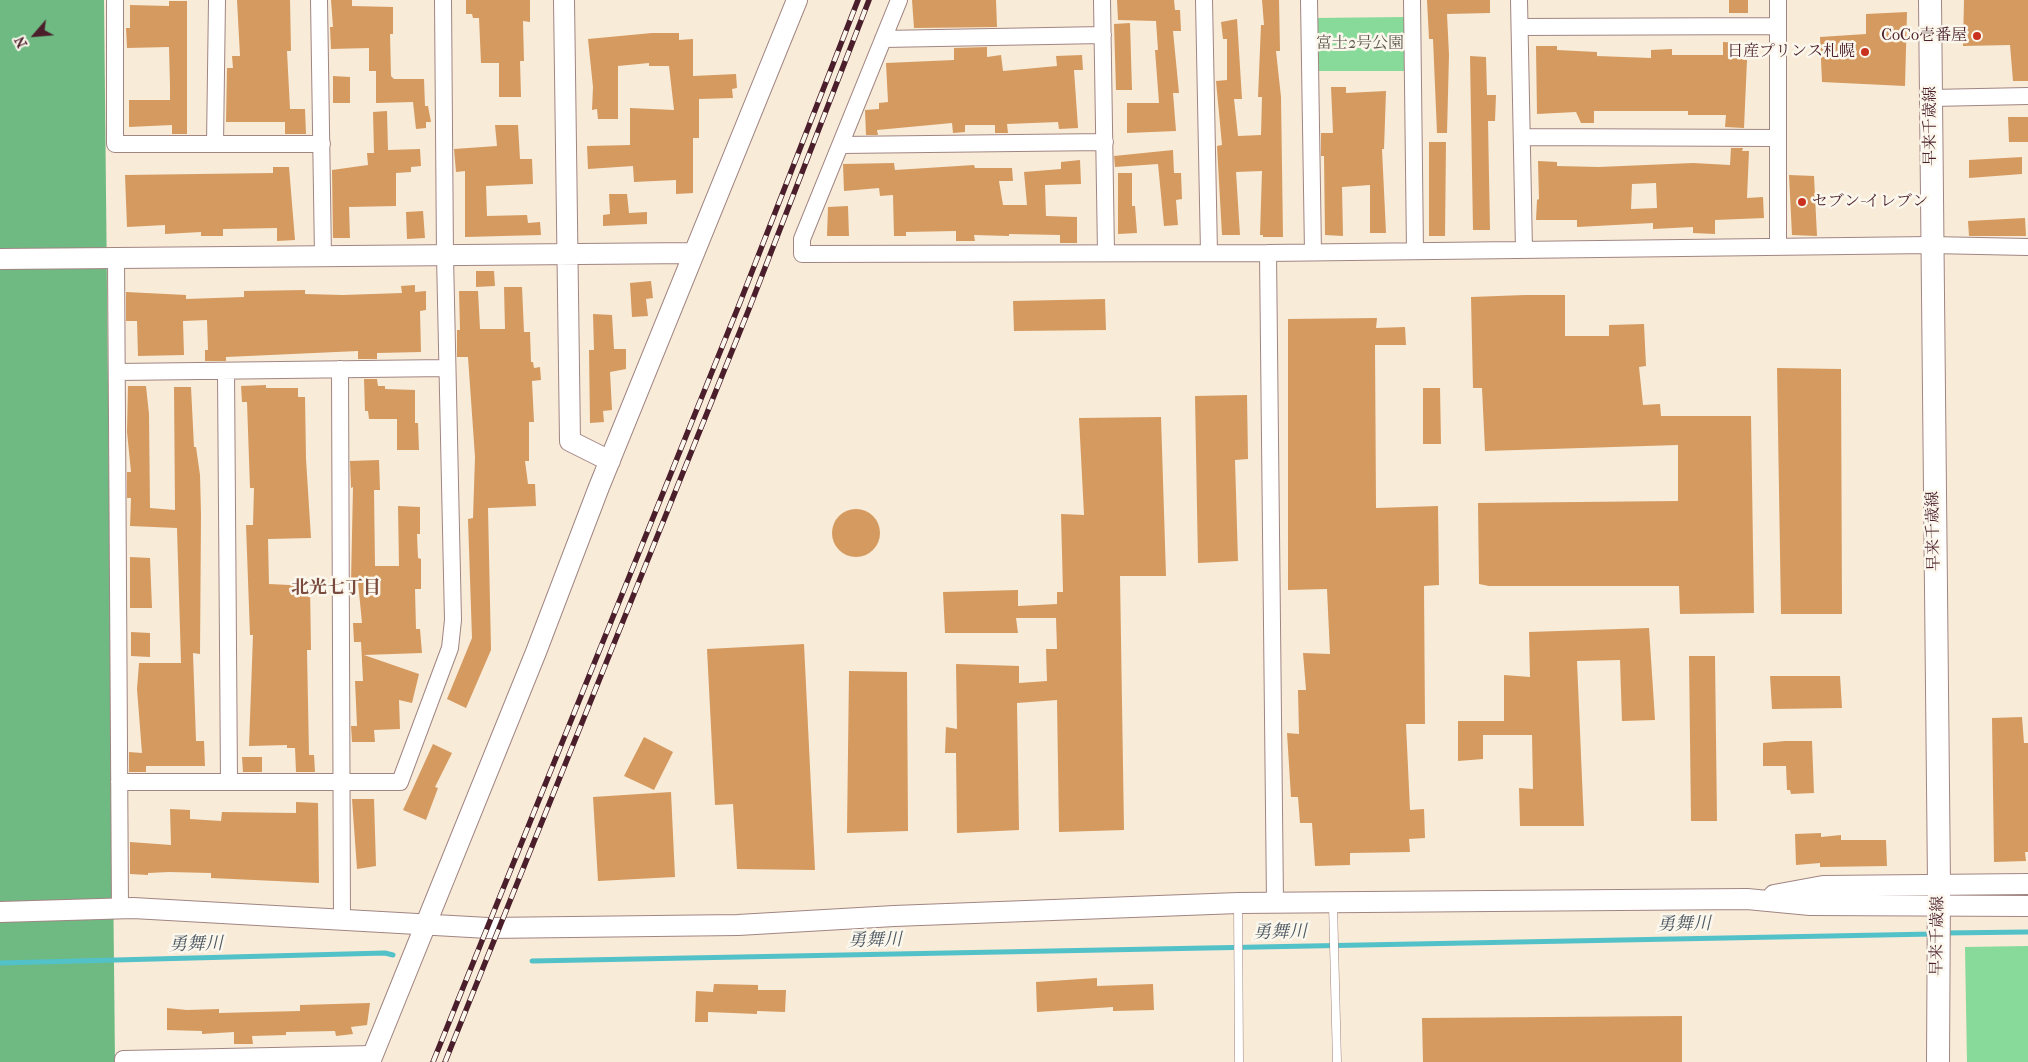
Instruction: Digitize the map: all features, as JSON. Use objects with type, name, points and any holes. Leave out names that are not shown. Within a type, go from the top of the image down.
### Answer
[{"type":"main road","name":"早来千歳線","points":[[1930,0],[1939,884],[1937,926],[1938,1062]]},
{"type":"street","points":[[115,0],[115,144],[322,144]]},
{"type":"street","points":[[215,144],[217,0]]},
{"type":"street","points":[[319,0],[323,257]]},
{"type":"street","points":[[119,782],[400,782],[450,648],[453,620],[445,256],[443,0]]},
{"type":"street","points":[[564,0],[570,440],[610,461]]},
{"type":"street","points":[[124,1062],[124,1059],[372,1058],[536,652],[610,461],[797,0]]},
{"type":"street","points":[[899,0],[802,239],[802,254],[1268,253],[1932,245],[2028,247]]},
{"type":"street","points":[[1102,0],[1106,253]]},
{"type":"street","points":[[1204,0],[1209,253]]},
{"type":"street","points":[[1309,0],[1313,252]]},
{"type":"street","points":[[1412,0],[1415,251]]},
{"type":"street","points":[[1519,0],[1524,250]]},
{"type":"street","points":[[1778,0],[1778,247]]},
{"type":"street","points":[[1520,27],[1778,26]]},
{"type":"street","points":[[883,40],[1103,35]]},
{"type":"street","points":[[1931,98],[2028,96]]},
{"type":"street","points":[[1522,137],[1778,138]]},
{"type":"street","points":[[841,145],[1105,142]]},
{"type":"street","points":[[0,259],[567,256],[694,253]]},
{"type":"street","points":[[1268,253],[1276,902]]},
{"type":"street","points":[[116,258],[120,909]]},
{"type":"street","points":[[117,372],[447,368]]},
{"type":"street","points":[[340,369],[342,920]]},
{"type":"street","points":[[226,370],[229,782]]},
{"type":"street","points":[[1747,900],[1823,886],[2028,884]]},
{"type":"street","points":[[0,912],[120,909],[488,928],[738,925],[894,916],[1276,902],[1747,900],[1810,905],[1937,926],[2028,906]]},
{"type":"lane","points":[[1333,902],[1337,1062]]},
{"type":"lane","points":[[1238,903],[1239,1062]]},
{"type":"green space","points":[[0,0],[104,0],[115,1062],[0,1062]]},
{"type":"green space","name":"富士2号公園","points":[[1404,17],[1405,71],[1315,71],[1314,18]]},
{"type":"green space","points":[[2028,946],[2028,1062],[1967,1062],[1965,947]]},
{"type":"building","points":[[237,0],[290,0],[291,51],[287,51],[290,109],[305,109],[306,134],[285,134],[285,122],[226,122],[227,68],[233,68],[232,56],[240,56]]},
{"type":"building","points":[[331,0],[352,0],[352,6],[393,7],[393,34],[390,34],[391,76],[394,79],[424,79],[425,106],[428,106],[431,122],[426,122],[426,128],[416,129],[413,102],[376,103],[376,71],[369,71],[369,48],[331,49],[330,27],[333,27]]},
{"type":"building","points":[[466,0],[530,0],[530,22],[523,21],[524,61],[520,61],[521,97],[499,97],[499,63],[481,63],[479,18],[473,18],[472,14],[466,14]]},
{"type":"building","points":[[912,0],[996,0],[997,27],[914,28]]},
{"type":"building","points":[[1117,0],[1174,0],[1175,10],[1180,10],[1181,31],[1173,31],[1179,93],[1173,93],[1176,131],[1127,133],[1127,103],[1159,103],[1155,50],[1158,50],[1156,21],[1118,20]]},
{"type":"building","points":[[1262,0],[1279,0],[1280,51],[1276,51],[1281,97],[1283,237],[1263,237],[1263,235],[1260,235],[1262,171],[1236,172],[1240,235],[1222,235],[1217,146],[1222,145],[1216,81],[1227,80],[1227,39],[1223,39],[1221,22],[1237,19],[1242,99],[1234,99],[1238,136],[1261,135],[1262,97],[1258,97],[1261,25],[1264,25]]},
{"type":"building","points":[[1427,0],[1490,0],[1490,13],[1447,14],[1449,55],[1447,133],[1437,133],[1433,39],[1429,39]]},
{"type":"building","points":[[1729,0],[1748,0],[1748,13],[1729,13]]},
{"type":"building","points":[[1964,0],[2028,0],[2028,81],[2013,81],[2010,45],[1963,46]]},
{"type":"building","points":[[169,1],[187,1],[187,134],[172,134],[172,125],[129,127],[129,100],[170,100],[169,47],[127,48],[126,28],[130,28],[130,5],[169,6]]},
{"type":"building","points":[[1907,12],[1905,86],[1822,82],[1820,37],[1866,34],[1866,14]]},
{"type":"building","points":[[1130,23],[1132,90],[1116,90],[1114,24]]},
{"type":"building","points":[[652,33],[679,33],[679,40],[693,39],[693,76],[736,74],[737,88],[732,89],[733,98],[699,99],[699,138],[693,138],[693,193],[676,194],[676,180],[634,182],[633,166],[588,169],[587,146],[630,145],[630,108],[674,110],[669,66],[649,66],[649,63],[618,66],[618,119],[598,119],[597,109],[592,110],[593,87],[588,39]]},
{"type":"building","points":[[1723,42],[1740,43],[1741,59],[1747,60],[1744,128],[1725,127],[1726,115],[1688,115],[1688,111],[1594,111],[1594,123],[1581,123],[1576,112],[1537,114],[1536,46],[1557,46],[1557,50],[1597,52],[1597,56],[1651,58],[1651,50],[1672,49],[1672,55],[1723,55]]},
{"type":"building","points":[[987,47],[987,57],[1001,55],[1003,71],[1057,66],[1056,56],[1082,55],[1083,70],[1074,70],[1078,128],[1059,129],[1058,122],[1007,124],[1008,133],[995,133],[995,125],[965,125],[965,132],[953,133],[952,123],[877,130],[878,135],[866,135],[865,110],[879,109],[879,103],[888,102],[886,63],[954,60],[954,48]]},
{"type":"building","points":[[1470,56],[1486,57],[1487,95],[1496,95],[1495,121],[1488,121],[1490,230],[1473,230]]},
{"type":"building","points":[[333,76],[350,77],[350,103],[333,103]]},
{"type":"building","points":[[1331,87],[1346,87],[1346,93],[1386,91],[1384,149],[1382,149],[1386,233],[1370,233],[1370,185],[1342,187],[1343,236],[1325,235],[1324,156],[1321,156],[1321,133],[1333,133]]},
{"type":"building","points":[[387,111],[388,150],[420,149],[421,166],[411,167],[411,172],[396,173],[396,206],[349,207],[350,238],[333,238],[332,170],[368,165],[367,153],[374,153],[373,112]]},
{"type":"building","points":[[2008,117],[2028,117],[2028,142],[2009,142]]},
{"type":"building","points":[[495,125],[518,125],[520,159],[532,159],[533,184],[486,186],[487,216],[527,215],[528,223],[540,222],[541,235],[465,237],[465,171],[456,172],[454,149],[497,146]]},
{"type":"building","points":[[1429,142],[1446,142],[1445,236],[1429,236]]},
{"type":"building","points":[[1731,148],[1743,148],[1742,151],[1749,151],[1747,198],[1763,197],[1764,218],[1715,220],[1715,234],[1693,233],[1693,227],[1653,229],[1653,223],[1577,227],[1577,220],[1536,220],[1537,200],[1539,199],[1538,161],[1557,162],[1557,166],[1599,167],[1693,163],[1730,165]],"holes":[[[1656,183],[1657,208],[1631,209],[1632,184]]]},
{"type":"building","points":[[1173,150],[1174,173],[1181,173],[1182,199],[1176,200],[1178,225],[1164,226],[1158,164],[1115,167],[1114,156]]},
{"type":"building","points":[[2022,157],[2022,174],[1969,178],[1969,160]]},
{"type":"building","points":[[1080,160],[1081,184],[1045,185],[1046,216],[1077,217],[1077,243],[1060,243],[1060,235],[1009,234],[1009,236],[974,235],[975,241],[956,241],[956,231],[906,232],[906,236],[894,236],[893,195],[880,196],[879,188],[844,191],[843,164],[894,163],[895,170],[974,165],[975,168],[1012,168],[1013,181],[999,181],[1003,205],[1027,205],[1024,172],[1061,169],[1061,162]]},
{"type":"building","points":[[273,167],[289,167],[295,240],[277,241],[277,228],[223,229],[223,236],[201,236],[201,232],[165,234],[165,225],[127,227],[125,175],[273,173]]},
{"type":"building","points":[[1118,173],[1132,173],[1132,206],[1135,206],[1137,233],[1118,234]]},
{"type":"building","points":[[1789,175],[1814,176],[1817,236],[1792,235]]},
{"type":"building","points":[[609,194],[627,194],[629,213],[647,212],[647,224],[603,226],[603,215],[610,214]]},
{"type":"building","points":[[848,206],[849,236],[827,236],[828,207]]},
{"type":"building","points":[[423,211],[425,238],[407,239],[406,212]]},
{"type":"building","points":[[2025,218],[2026,236],[1969,236],[1968,221]]},
{"type":"building","points":[[476,271],[494,271],[495,286],[476,287]]},
{"type":"building","points":[[651,281],[653,298],[646,299],[648,316],[632,317],[630,283]]},
{"type":"building","points":[[415,285],[415,292],[426,291],[426,310],[420,311],[421,352],[377,353],[377,359],[358,359],[358,351],[226,357],[226,361],[205,361],[205,350],[208,350],[207,320],[183,321],[184,355],[138,356],[137,321],[126,321],[126,292],[186,295],[186,299],[244,297],[244,291],[305,290],[305,294],[343,295],[402,293],[401,286]]},
{"type":"building","points":[[504,287],[522,287],[524,332],[530,332],[531,362],[533,362],[534,368],[540,367],[541,380],[532,381],[534,422],[529,422],[529,461],[525,461],[528,484],[535,484],[536,506],[488,508],[491,650],[466,708],[447,699],[472,638],[468,519],[473,518],[475,457],[468,357],[457,357],[457,330],[460,330],[459,291],[478,291],[480,329],[505,329]]},
{"type":"building","points":[[1565,295],[1565,336],[1609,336],[1609,325],[1644,324],[1646,366],[1639,367],[1643,405],[1660,404],[1661,416],[1751,416],[1754,613],[1680,614],[1679,586],[1489,586],[1479,584],[1478,503],[1678,501],[1678,445],[1485,451],[1482,388],[1473,388],[1471,297]]},
{"type":"building","points":[[1105,299],[1106,330],[1014,331],[1013,301]]},
{"type":"building","points":[[593,314],[612,315],[614,349],[626,349],[626,369],[610,372],[612,410],[603,411],[604,422],[590,423],[589,350],[594,350]]},
{"type":"building","points":[[1377,318],[1376,328],[1405,327],[1406,345],[1375,345],[1376,508],[1438,506],[1439,585],[1424,586],[1425,724],[1406,724],[1410,810],[1424,809],[1425,838],[1409,839],[1410,852],[1350,853],[1350,865],[1315,866],[1312,823],[1300,823],[1298,797],[1291,797],[1287,733],[1299,734],[1298,690],[1306,690],[1303,653],[1330,654],[1327,589],[1288,590],[1288,319]]},
{"type":"building","points":[[1777,368],[1841,369],[1842,614],[1781,614]]},
{"type":"building","points":[[364,379],[377,379],[378,386],[385,386],[385,389],[415,390],[415,423],[418,423],[419,450],[397,450],[397,419],[369,419],[368,411],[365,411]]},
{"type":"building","points":[[266,385],[266,388],[298,388],[298,397],[305,397],[306,459],[311,538],[268,539],[269,584],[310,586],[311,650],[307,650],[309,755],[314,755],[315,772],[296,772],[295,748],[287,748],[287,745],[249,746],[253,635],[250,635],[246,525],[253,525],[254,488],[250,488],[247,402],[242,402],[241,386]]},
{"type":"building","points":[[128,386],[146,386],[149,414],[150,508],[175,510],[174,387],[191,387],[194,447],[196,447],[200,475],[201,515],[200,654],[193,653],[196,741],[204,741],[205,766],[146,766],[146,772],[129,772],[129,752],[142,753],[137,689],[139,663],[181,663],[177,528],[130,526],[131,498],[127,498],[127,472],[131,472],[127,432]]},
{"type":"building","points":[[1423,388],[1440,388],[1441,444],[1423,444]]},
{"type":"building","points":[[1247,395],[1248,459],[1235,460],[1238,561],[1198,563],[1195,396]]},
{"type":"building","points":[[1161,417],[1166,576],[1120,576],[1124,830],[1059,832],[1057,700],[1017,703],[1019,830],[957,833],[956,753],[945,753],[946,727],[957,729],[956,664],[1019,666],[1019,683],[1047,681],[1046,649],[1057,649],[1056,618],[1016,618],[1018,633],[945,633],[943,592],[1018,590],[1018,606],[1057,604],[1057,592],[1063,592],[1061,514],[1084,515],[1079,418]]},
{"type":"building","points":[[379,460],[380,490],[374,490],[375,566],[399,566],[398,506],[420,507],[420,534],[417,534],[418,558],[421,559],[421,589],[415,589],[416,629],[420,629],[422,653],[364,655],[419,674],[412,703],[399,700],[400,729],[374,730],[375,742],[352,742],[351,726],[357,726],[355,681],[363,681],[361,642],[354,642],[353,623],[362,623],[358,582],[351,582],[353,487],[351,488],[350,461]]},
{"type":"building","points":[[856,509],[865,511],[873,516],[878,524],[880,533],[878,542],[873,550],[865,555],[856,557],[847,555],[839,550],[834,542],[832,533],[834,524],[839,516],[847,511]]},
{"type":"building","points":[[130,557],[150,558],[152,608],[130,608]]},
{"type":"building","points":[[1649,628],[1655,720],[1622,721],[1620,660],[1577,661],[1584,826],[1520,826],[1519,788],[1533,789],[1532,735],[1483,735],[1483,759],[1458,761],[1458,721],[1504,721],[1504,675],[1530,677],[1529,632]]},
{"type":"building","points":[[131,632],[150,633],[150,657],[131,656]]},
{"type":"building","points":[[804,644],[815,870],[737,869],[733,804],[715,805],[707,649]]},
{"type":"building","points":[[1689,656],[1715,656],[1717,821],[1691,821]]},
{"type":"building","points":[[849,671],[907,672],[908,831],[847,833]]},
{"type":"building","points":[[1770,676],[1840,676],[1842,708],[1772,709]]},
{"type":"building","points":[[2022,717],[2024,743],[2028,743],[2028,852],[2025,852],[2026,861],[1994,862],[1992,718]]},
{"type":"building","points":[[644,737],[673,752],[654,790],[624,776]]},
{"type":"building","points":[[1812,741],[1814,793],[1791,794],[1790,790],[1787,790],[1786,766],[1763,766],[1763,743]]},
{"type":"building","points":[[433,744],[452,753],[435,787],[438,788],[426,820],[403,810]]},
{"type":"building","points":[[242,757],[262,757],[262,772],[243,772]]},
{"type":"building","points":[[671,792],[675,877],[598,881],[593,797]]},
{"type":"building","points":[[352,799],[374,799],[376,866],[357,869]]},
{"type":"building","points":[[296,802],[318,803],[319,883],[211,878],[211,873],[169,872],[148,873],[148,875],[130,874],[130,842],[171,845],[170,809],[190,810],[190,819],[221,821],[222,812],[296,813]]},
{"type":"building","points":[[1821,833],[1821,837],[1841,835],[1841,840],[1886,840],[1887,866],[1820,867],[1820,863],[1796,865],[1795,834]]},
{"type":"building","points":[[1097,978],[1097,986],[1153,984],[1154,1010],[1113,1011],[1113,1007],[1037,1012],[1036,982]]},
{"type":"building","points":[[714,984],[758,985],[758,990],[786,990],[785,1012],[757,1011],[757,1014],[708,1012],[708,1022],[695,1022],[696,991],[713,992]]},
{"type":"building","points":[[370,1003],[367,1025],[351,1027],[353,1034],[336,1036],[335,1031],[286,1032],[286,1035],[252,1036],[253,1044],[234,1044],[234,1032],[202,1034],[202,1031],[167,1030],[167,1008],[187,1010],[219,1009],[219,1013],[300,1011],[300,1005]]},
{"type":"building","points":[[1682,1016],[1682,1062],[1423,1062],[1422,1018]]},
{"type":"waterway","name":"勇舞川","points":[[1944,933],[2028,932]]},
{"type":"waterway","name":"勇舞川","points":[[532,961],[1933,934]]},
{"type":"waterway","name":"勇舞川","points":[[0,963],[385,953],[393,955]]},
{"type":"railway","points":[[433,1062],[739,305],[858,0]]},
{"type":"railway","points":[[445,1062],[749,309],[869,0]]},
{"type":"place","name":"CoCo壱番屋","points":[[1977,36]]},
{"type":"place","name":"日産プリンス札幌","points":[[1865,52]]},
{"type":"place","name":"セブン-イレブン","points":[[1802,202]]},
{"type":"district","name":"北光七丁目","points":[[336,589]]}]
